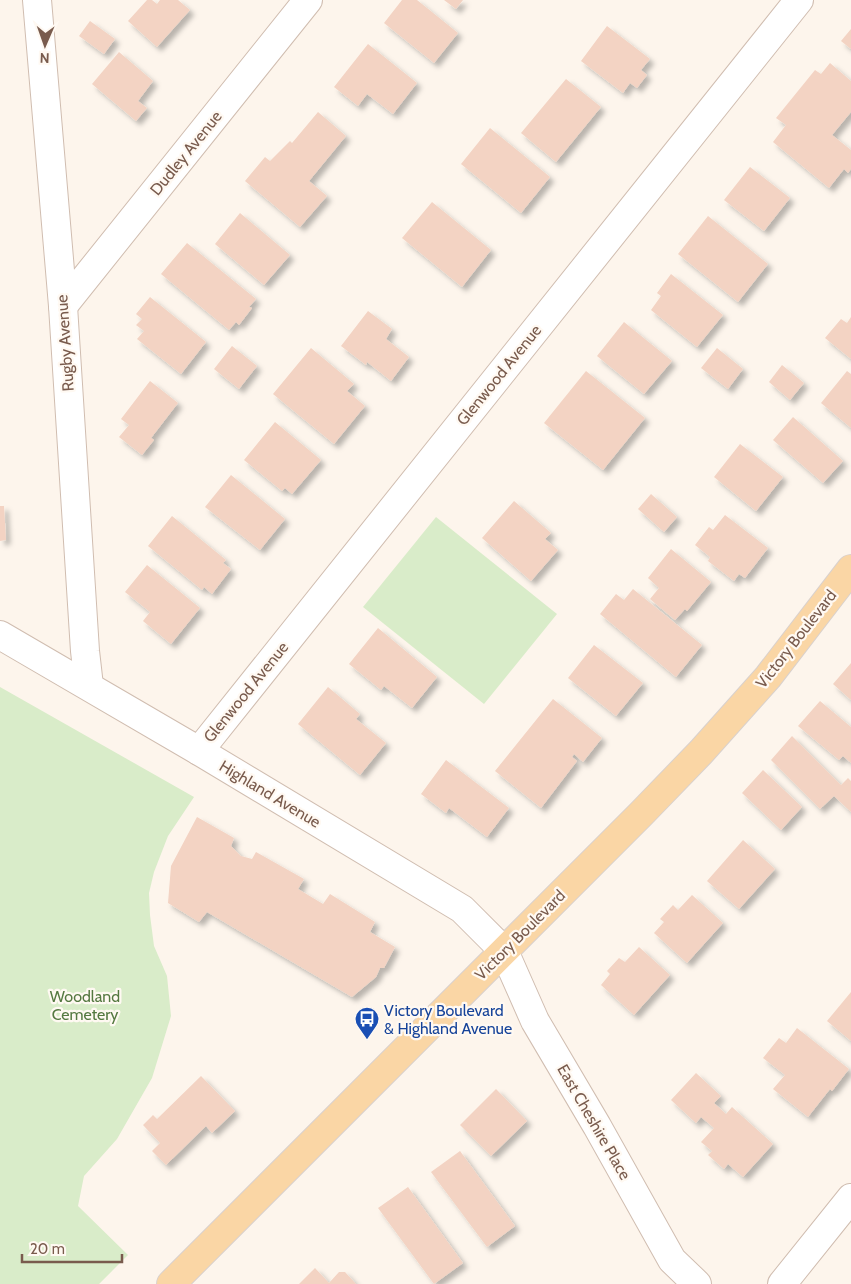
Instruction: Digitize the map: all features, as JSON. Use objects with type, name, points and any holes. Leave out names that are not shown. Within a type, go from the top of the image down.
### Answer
[{"type":"main road","name":"Victory Boulevard","points":[[170,1284],[635,821],[701,752],[768,677],[851,569]]},
{"type":"street","name":"Rugby Avenue","points":[[37,0],[63,306],[85,651],[89,686]]},
{"type":"street","name":"Dudley Avenue","points":[[63,306],[308,0]]},
{"type":"street","name":"Glenwood Avenue","points":[[199,751],[799,0]]},
{"type":"street","name":"Highland Avenue","points":[[0,635],[199,751],[462,909],[504,951]]},
{"type":"street","name":"East Cheshire Place","points":[[504,951],[535,1021],[597,1126],[672,1260],[697,1284]]},
{"type":"street","points":[[782,1284],[851,1198]]},
{"type":"green space","points":[[436,517],[557,614],[484,704],[363,607]]},
{"type":"green space","name":"Woodland Cemetery","points":[[0,687],[194,797],[168,836],[154,872],[149,893],[154,946],[167,976],[171,1016],[152,1078],[117,1139],[84,1176],[78,1206],[128,1255],[99,1284],[0,1284]]},
{"type":"building","points":[[147,0],[152,0],[157,4],[160,0],[178,0],[190,10],[157,47],[128,21]]},
{"type":"building","points":[[402,0],[417,0],[458,33],[434,63],[384,23]]},
{"type":"building","points":[[444,0],[463,0],[456,9]]},
{"type":"building","points":[[90,21],[115,39],[104,54],[79,36]]},
{"type":"building","points":[[607,26],[650,59],[641,70],[647,75],[637,88],[630,83],[623,93],[581,61]]},
{"type":"building","points":[[851,29],[851,49],[841,41]]},
{"type":"building","points":[[368,44],[417,83],[393,114],[367,94],[358,106],[334,87]]},
{"type":"building","points":[[119,52],[153,81],[138,101],[147,108],[136,121],[92,84]]},
{"type":"building","points":[[830,63],[851,81],[851,112],[832,135],[851,150],[851,169],[848,173],[844,169],[829,188],[773,142],[786,125],[776,118],[815,70],[821,74]]},
{"type":"building","points":[[566,79],[601,107],[556,162],[521,133]]},
{"type":"building","points":[[318,112],[346,136],[309,181],[327,196],[300,227],[245,181],[265,157],[270,161],[290,141],[292,143]]},
{"type":"building","points":[[490,128],[550,177],[521,213],[461,164]]},
{"type":"building","points":[[750,167],[790,198],[764,231],[724,200]]},
{"type":"building","points":[[432,202],[491,250],[462,287],[402,238]]},
{"type":"building","points":[[240,213],[290,255],[264,285],[215,244]]},
{"type":"building","points":[[708,216],[768,264],[738,302],[678,254]]},
{"type":"building","points":[[187,243],[256,299],[249,307],[252,308],[239,325],[236,322],[229,330],[161,274]]},
{"type":"building","points":[[671,274],[723,315],[697,347],[651,310],[661,296],[657,293]]},
{"type":"building","points":[[150,297],[206,342],[181,374],[137,339],[144,331],[136,325],[142,319],[136,314]]},
{"type":"building","points":[[368,311],[392,329],[386,339],[409,357],[391,381],[367,362],[366,365],[341,346]]},
{"type":"building","points":[[851,317],[851,359],[825,338],[841,319],[847,323]]},
{"type":"building","points":[[624,322],[672,361],[644,394],[597,356]]},
{"type":"building","points":[[232,346],[257,366],[239,389],[214,369]]},
{"type":"building","points":[[311,348],[354,384],[347,391],[365,406],[334,444],[273,394]]},
{"type":"building","points":[[717,348],[743,369],[728,389],[701,368]]},
{"type":"building","points":[[782,365],[804,383],[790,400],[769,382]]},
{"type":"building","points":[[586,371],[645,418],[603,470],[544,423]]},
{"type":"building","points":[[847,371],[851,374],[851,428],[821,403]]},
{"type":"building","points":[[150,381],[178,403],[151,438],[154,440],[142,455],[119,437],[129,425],[121,419]]},
{"type":"building","points":[[793,417],[843,461],[823,483],[773,440]]},
{"type":"building","points":[[275,422],[321,460],[292,494],[285,488],[282,491],[244,460]]},
{"type":"building","points":[[740,444],[783,477],[756,511],[714,477]]},
{"type":"building","points":[[231,475],[285,519],[260,550],[205,507]]},
{"type":"building","points":[[651,494],[677,517],[664,532],[638,509]]},
{"type":"building","points":[[514,501],[551,533],[545,539],[558,550],[531,581],[482,538]]},
{"type":"building","points":[[0,506],[4,506],[6,540],[0,541]]},
{"type":"building","points":[[725,515],[768,548],[745,578],[739,574],[734,581],[708,561],[710,557],[695,545],[709,527],[713,530]]},
{"type":"building","points":[[172,516],[226,560],[223,563],[231,569],[212,594],[204,587],[202,590],[148,546]]},
{"type":"building","points":[[671,549],[711,582],[687,611],[685,609],[675,620],[650,599],[659,588],[648,578]]},
{"type":"building","points":[[147,565],[200,608],[171,644],[143,621],[150,612],[125,592]]},
{"type":"building","points":[[633,589],[702,645],[676,677],[600,614],[616,594],[624,600]]},
{"type":"building","points":[[378,628],[437,677],[412,708],[384,686],[381,690],[349,664]]},
{"type":"building","points":[[594,645],[643,683],[616,716],[568,678]]},
{"type":"building","points":[[851,663],[851,700],[833,684]]},
{"type":"building","points":[[328,687],[360,714],[356,719],[386,743],[360,775],[298,724]]},
{"type":"building","points":[[553,699],[602,738],[583,762],[574,754],[572,757],[577,761],[541,808],[495,771]]},
{"type":"building","points":[[820,701],[851,727],[851,763],[843,756],[839,760],[798,726]]},
{"type":"building","points":[[792,736],[841,785],[848,778],[851,781],[851,812],[834,796],[820,809],[771,760]]},
{"type":"building","points":[[446,760],[509,808],[487,837],[449,808],[446,813],[421,794]]},
{"type":"building","points":[[763,770],[802,807],[781,830],[742,793]]},
{"type":"building","points":[[197,817],[234,838],[231,846],[241,856],[252,859],[256,852],[304,879],[298,889],[323,904],[330,894],[375,922],[370,932],[395,947],[384,968],[380,968],[376,977],[352,997],[207,912],[199,922],[168,903],[171,866]]},
{"type":"building","points":[[743,840],[775,869],[739,909],[707,881]]},
{"type":"building","points":[[692,895],[723,923],[687,963],[654,933],[664,922],[660,919],[673,905],[678,910]]},
{"type":"building","points":[[639,947],[670,975],[634,1015],[601,985],[610,974],[607,971],[619,958],[625,962]]},
{"type":"building","points":[[851,992],[851,1041],[827,1021]]},
{"type":"building","points":[[797,1028],[849,1069],[808,1117],[773,1089],[785,1075],[763,1058],[779,1038],[786,1043]]},
{"type":"building","points":[[696,1073],[721,1096],[714,1103],[726,1114],[732,1107],[773,1144],[743,1177],[728,1164],[724,1169],[708,1155],[712,1151],[701,1142],[714,1128],[701,1117],[696,1123],[671,1100]]},
{"type":"building","points":[[201,1076],[235,1111],[212,1133],[206,1126],[166,1165],[152,1151],[160,1143],[143,1125],[153,1115],[157,1119]]},
{"type":"building","points":[[496,1089],[527,1121],[491,1156],[460,1125]]},
{"type":"building","points":[[460,1151],[515,1226],[487,1247],[431,1172]]},
{"type":"building","points":[[408,1187],[463,1263],[434,1284],[378,1208]]},
{"type":"building","points":[[315,1268],[329,1283],[339,1272],[345,1272],[356,1284],[299,1284]]},
{"type":"place","name":"Victory Boulevard & Highland Avenue","points":[[367,1040]]}]
